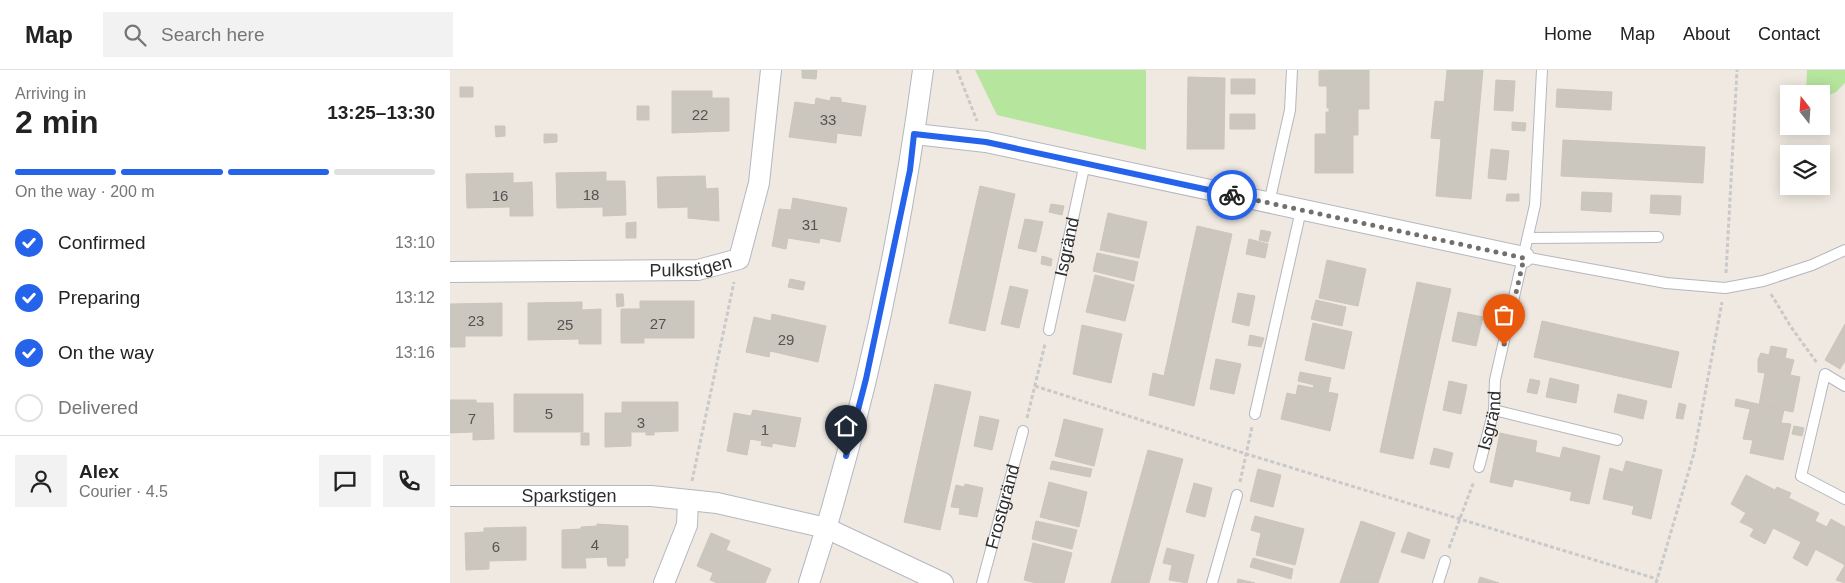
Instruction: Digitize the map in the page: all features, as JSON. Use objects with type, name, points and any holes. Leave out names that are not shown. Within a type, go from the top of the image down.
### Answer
[{"type":"street","name":"Pulkstigen","points":[[450,272],[698,270],[739,259],[759,183],[771,70]]},
{"type":"street","points":[[809,583],[826,528],[866,379],[910,170],[923,70]]},
{"type":"street","points":[[914,134],[986,142],[1524,258]]},
{"type":"street","name":"Sparkstigen","points":[[450,496],[651,496],[717,504],[826,528]]},
{"type":"street","points":[[664,583],[687,525],[688,500]]},
{"type":"street","points":[[826,528],[943,583]]},
{"type":"lane","points":[[1269,203],[1290,110],[1292,70]]},
{"type":"lane","name":"Isgränd","points":[[1479,467],[1494,410],[1495,380],[1535,205],[1542,70]]},
{"type":"lane","name":"Isgränd","points":[[1049,330],[1085,163]]},
{"type":"lane","points":[[1255,414],[1301,210]]},
{"type":"lane","points":[[1528,238],[1658,237]]},
{"type":"lane","points":[[1524,258],[1666,283],[1725,288],[1763,281],[1812,265],[1845,250]]},
{"type":"lane","points":[[1845,386],[1825,374],[1801,476],[1845,499]]},
{"type":"lane","points":[[1494,410],[1617,440]]},
{"type":"lane","name":"Frostgränd","points":[[982,583],[1023,431]]},
{"type":"lane","points":[[1212,583],[1237,495]]},
{"type":"lane","points":[[1438,583],[1445,561]]},
{"type":"path","points":[[957,70],[986,142]]},
{"type":"path","points":[[1034,386],[1657,581],[1694,453],[1725,288],[1737,70]]},
{"type":"path","points":[[688,500],[739,259]]},
{"type":"path","points":[[1763,281],[1791,327],[1825,374]]},
{"type":"path","points":[[1023,431],[1049,330]]},
{"type":"path","points":[[1237,495],[1255,414]]},
{"type":"path","points":[[1445,561],[1479,467]]},
{"type":"green space","points":[[975,70],[1146,70],[1146,150],[997,115]]},
{"type":"green space","points":[[1807,70],[1845,70],[1845,83],[1836,92],[1830,95],[1830,85],[1806,85]]},
{"type":"building","points":[[802,70],[817,70],[816,79],[802,78]]},
{"type":"building","points":[[1369,70],[1369,109],[1358,109],[1358,135],[1353,135],[1353,173],[1315,173],[1315,134],[1326,134],[1326,112],[1329,112],[1329,108],[1327,108],[1327,86],[1319,86],[1319,71]]},
{"type":"building","points":[[1447,70],[1483,70],[1471,199],[1436,196],[1441,139],[1431,138],[1435,101],[1444,102]]},
{"type":"building","points":[[1188,77],[1225,78],[1224,149],[1187,149]]},
{"type":"building","points":[[1231,79],[1255,79],[1255,94],[1231,94]]},
{"type":"building","points":[[1496,80],[1515,81],[1513,111],[1494,110]]},
{"type":"building","points":[[460,87],[473,87],[473,97],[460,97]]},
{"type":"building","points":[[1557,89],[1612,92],[1611,110],[1556,107]]},
{"type":"building","points":[[672,91],[712,91],[712,98],[729,98],[729,131],[672,133]]},
{"type":"building","points":[[831,97],[841,98],[841,102],[866,106],[861,136],[837,133],[836,143],[789,137],[795,102],[815,105],[816,98],[830,101]]},
{"type":"building","points":[[637,106],[649,106],[649,120],[637,120]]},
{"type":"building","points":[[1230,114],[1255,114],[1255,129],[1230,129]]},
{"type":"building","points":[[1512,122],[1526,123],[1525,131],[1512,130]]},
{"type":"building","points":[[495,126],[505,126],[505,136],[496,137]]},
{"type":"building","points":[[544,134],[557,134],[557,142],[544,143]]},
{"type":"building","points":[[1563,140],[1705,147],[1703,183],[1561,176]]},
{"type":"building","points":[[1491,149],[1509,151],[1506,180],[1488,178]]},
{"type":"building","points":[[606,172],[606,181],[625,181],[626,215],[603,216],[603,207],[557,208],[556,173]]},
{"type":"building","points":[[513,173],[513,183],[532,182],[533,216],[510,216],[510,207],[467,208],[466,174]]},
{"type":"building","points":[[705,176],[706,189],[718,188],[719,221],[688,218],[688,207],[658,208],[657,177]]},
{"type":"building","points":[[980,186],[1015,194],[985,331],[949,323]]},
{"type":"building","points":[[1582,192],[1612,193],[1611,212],[1581,210]]},
{"type":"building","points":[[1507,194],[1519,194],[1519,201],[1506,201]]},
{"type":"building","points":[[1651,195],[1681,196],[1680,215],[1650,213]]},
{"type":"building","points":[[793,198],[847,208],[840,242],[820,238],[819,243],[788,238],[786,249],[772,246],[779,209],[791,210]]},
{"type":"building","points":[[1051,204],[1064,206],[1062,215],[1049,212]]},
{"type":"building","points":[[1108,213],[1147,222],[1139,258],[1100,250]]},
{"type":"building","points":[[1025,219],[1043,222],[1036,252],[1018,248]]},
{"type":"building","points":[[636,222],[636,238],[626,238],[626,223]]},
{"type":"building","points":[[1197,226],[1232,234],[1194,406],[1149,395],[1153,373],[1164,376]]},
{"type":"building","points":[[1261,230],[1271,232],[1268,242],[1259,240]]},
{"type":"building","points":[[1249,239],[1268,244],[1265,258],[1246,254]]},
{"type":"building","points":[[1097,253],[1138,262],[1134,281],[1093,271]]},
{"type":"building","points":[[1042,256],[1052,259],[1051,266],[1041,264]]},
{"type":"building","points":[[1327,260],[1366,269],[1358,306],[1319,298]]},
{"type":"building","points":[[1095,275],[1134,285],[1125,321],[1086,312]]},
{"type":"building","points":[[790,279],[805,282],[803,290],[788,287]]},
{"type":"building","points":[[1417,282],[1451,289],[1413,459],[1380,452]]},
{"type":"building","points":[[1010,286],[1028,290],[1019,328],[1001,324]]},
{"type":"building","points":[[1238,293],[1255,296],[1249,326],[1232,322]]},
{"type":"building","points":[[616,294],[623,294],[624,306],[617,307]]},
{"type":"building","points":[[1316,300],[1346,307],[1342,326],[1311,319]]},
{"type":"building","points":[[640,301],[694,301],[694,338],[644,338],[644,343],[621,343],[621,309],[640,309]]},
{"type":"building","points":[[582,302],[582,310],[601,309],[601,344],[579,344],[579,339],[528,340],[528,303]]},
{"type":"building","points":[[502,303],[502,336],[465,336],[465,347],[450,347],[450,304]]},
{"type":"building","points":[[1458,312],[1483,317],[1476,346],[1452,341]]},
{"type":"building","points":[[772,314],[826,326],[818,362],[770,351],[769,357],[746,352],[754,317],[771,321]]},
{"type":"building","points":[[1542,321],[1679,352],[1671,388],[1534,357]]},
{"type":"building","points":[[1313,323],[1352,332],[1344,369],[1305,360]]},
{"type":"building","points":[[1845,324],[1845,361],[1840,369],[1825,360]]},
{"type":"building","points":[[1082,325],[1122,334],[1111,383],[1073,374]]},
{"type":"building","points":[[1250,335],[1264,338],[1261,347],[1248,345]]},
{"type":"building","points":[[1771,346],[1787,349],[1785,358],[1794,360],[1790,375],[1800,377],[1793,412],[1759,405],[1765,373],[1758,372],[1758,359],[1761,353],[1769,355]]},
{"type":"building","points":[[1216,359],[1241,364],[1234,394],[1210,389]]},
{"type":"building","points":[[1300,372],[1331,378],[1328,392],[1338,394],[1330,431],[1281,419],[1287,393],[1296,395],[1298,385],[1313,388],[1314,385],[1298,381]]},
{"type":"building","points":[[1550,378],[1579,385],[1576,403],[1546,397]]},
{"type":"building","points":[[1530,379],[1540,381],[1537,394],[1527,392]]},
{"type":"building","points":[[1449,381],[1467,385],[1461,414],[1443,410]]},
{"type":"building","points":[[935,384],[971,392],[940,530],[904,522]]},
{"type":"building","points":[[514,394],[583,394],[583,432],[514,432]]},
{"type":"building","points":[[1618,394],[1647,401],[1643,419],[1614,412]]},
{"type":"building","points":[[1736,399],[1784,410],[1781,423],[1791,424],[1783,460],[1750,453],[1753,440],[1743,439],[1750,409],[1735,406]]},
{"type":"building","points":[[450,400],[476,400],[476,403],[493,403],[494,439],[473,440],[473,432],[450,433]]},
{"type":"building","points":[[622,402],[678,402],[678,431],[654,432],[654,435],[646,435],[646,432],[631,432],[631,446],[605,447],[605,413],[622,413]]},
{"type":"building","points":[[1679,403],[1686,405],[1683,419],[1676,418]]},
{"type":"building","points":[[753,410],[801,418],[795,447],[772,443],[772,447],[761,445],[762,441],[750,439],[747,455],[727,451],[734,413],[751,416]]},
{"type":"building","points":[[980,416],[999,420],[992,450],[974,446]]},
{"type":"building","points":[[1064,419],[1103,429],[1094,466],[1055,456]]},
{"type":"building","points":[[1794,426],[1804,428],[1802,436],[1792,434]]},
{"type":"building","points":[[581,433],[589,433],[589,445],[581,445]]},
{"type":"building","points":[[1500,433],[1537,441],[1535,452],[1560,458],[1563,447],[1600,456],[1589,504],[1570,500],[1572,492],[1514,479],[1512,487],[1490,482]]},
{"type":"building","points":[[1434,448],[1453,453],[1449,468],[1430,464]]},
{"type":"building","points":[[1148,450],[1183,459],[1149,583],[1111,583]]},
{"type":"building","points":[[1052,461],[1092,469],[1090,477],[1050,469]]},
{"type":"building","points":[[1626,461],[1662,470],[1651,519],[1632,514],[1634,506],[1603,499],[1610,468],[1623,472]]},
{"type":"building","points":[[1258,469],[1281,475],[1273,507],[1250,501]]},
{"type":"building","points":[[1746,475],[1775,490],[1777,487],[1791,493],[1765,544],[1750,536],[1754,529],[1740,522],[1746,513],[1731,504]]},
{"type":"building","points":[[1049,482],[1087,492],[1079,527],[1040,517]]},
{"type":"building","points":[[1194,483],[1212,488],[1205,517],[1186,512]]},
{"type":"building","points":[[965,484],[983,488],[977,517],[959,514],[960,508],[951,507],[956,485],[964,487]]},
{"type":"building","points":[[1789,498],[1819,513],[1815,521],[1827,527],[1807,566],[1793,558],[1801,542],[1773,528]]},
{"type":"building","points":[[1255,516],[1304,529],[1295,565],[1256,555],[1261,533],[1251,530]]},
{"type":"building","points":[[1831,519],[1845,527],[1845,565],[1815,549]]},
{"type":"building","points":[[1036,521],[1077,530],[1072,549],[1032,539]]},
{"type":"building","points":[[1361,521],[1395,533],[1378,583],[1340,583]]},
{"type":"building","points":[[597,524],[628,526],[628,558],[625,558],[625,566],[608,566],[607,557],[585,558],[586,568],[562,568],[562,530],[581,529],[581,527],[597,526]]},
{"type":"building","points":[[526,527],[526,560],[489,561],[489,569],[466,570],[465,533],[484,532],[484,528]]},
{"type":"building","points":[[1408,532],[1430,540],[1424,559],[1401,552]]},
{"type":"building","points":[[711,533],[730,541],[726,550],[771,569],[765,583],[717,583],[710,580],[713,573],[697,566]]},
{"type":"building","points":[[1033,543],[1072,553],[1064,583],[1036,583],[1024,580]]},
{"type":"building","points":[[1167,548],[1194,555],[1187,583],[1169,580],[1172,565],[1163,563]]},
{"type":"building","points":[[1253,558],[1293,569],[1291,579],[1250,567]]},
{"type":"building","points":[[1845,565],[1845,583],[1836,580]]},
{"type":"building","points":[[1480,577],[1499,583],[1478,583]]},
{"type":"building","points":[[1238,579],[1255,583],[1237,583]]},
{"type":"way so far","points":[[1232,195],[1524,258],[1504,345]]},
{"type":"route","points":[[846,456],[866,379],[910,170],[914,134],[986,142],[1232,195]]}]
